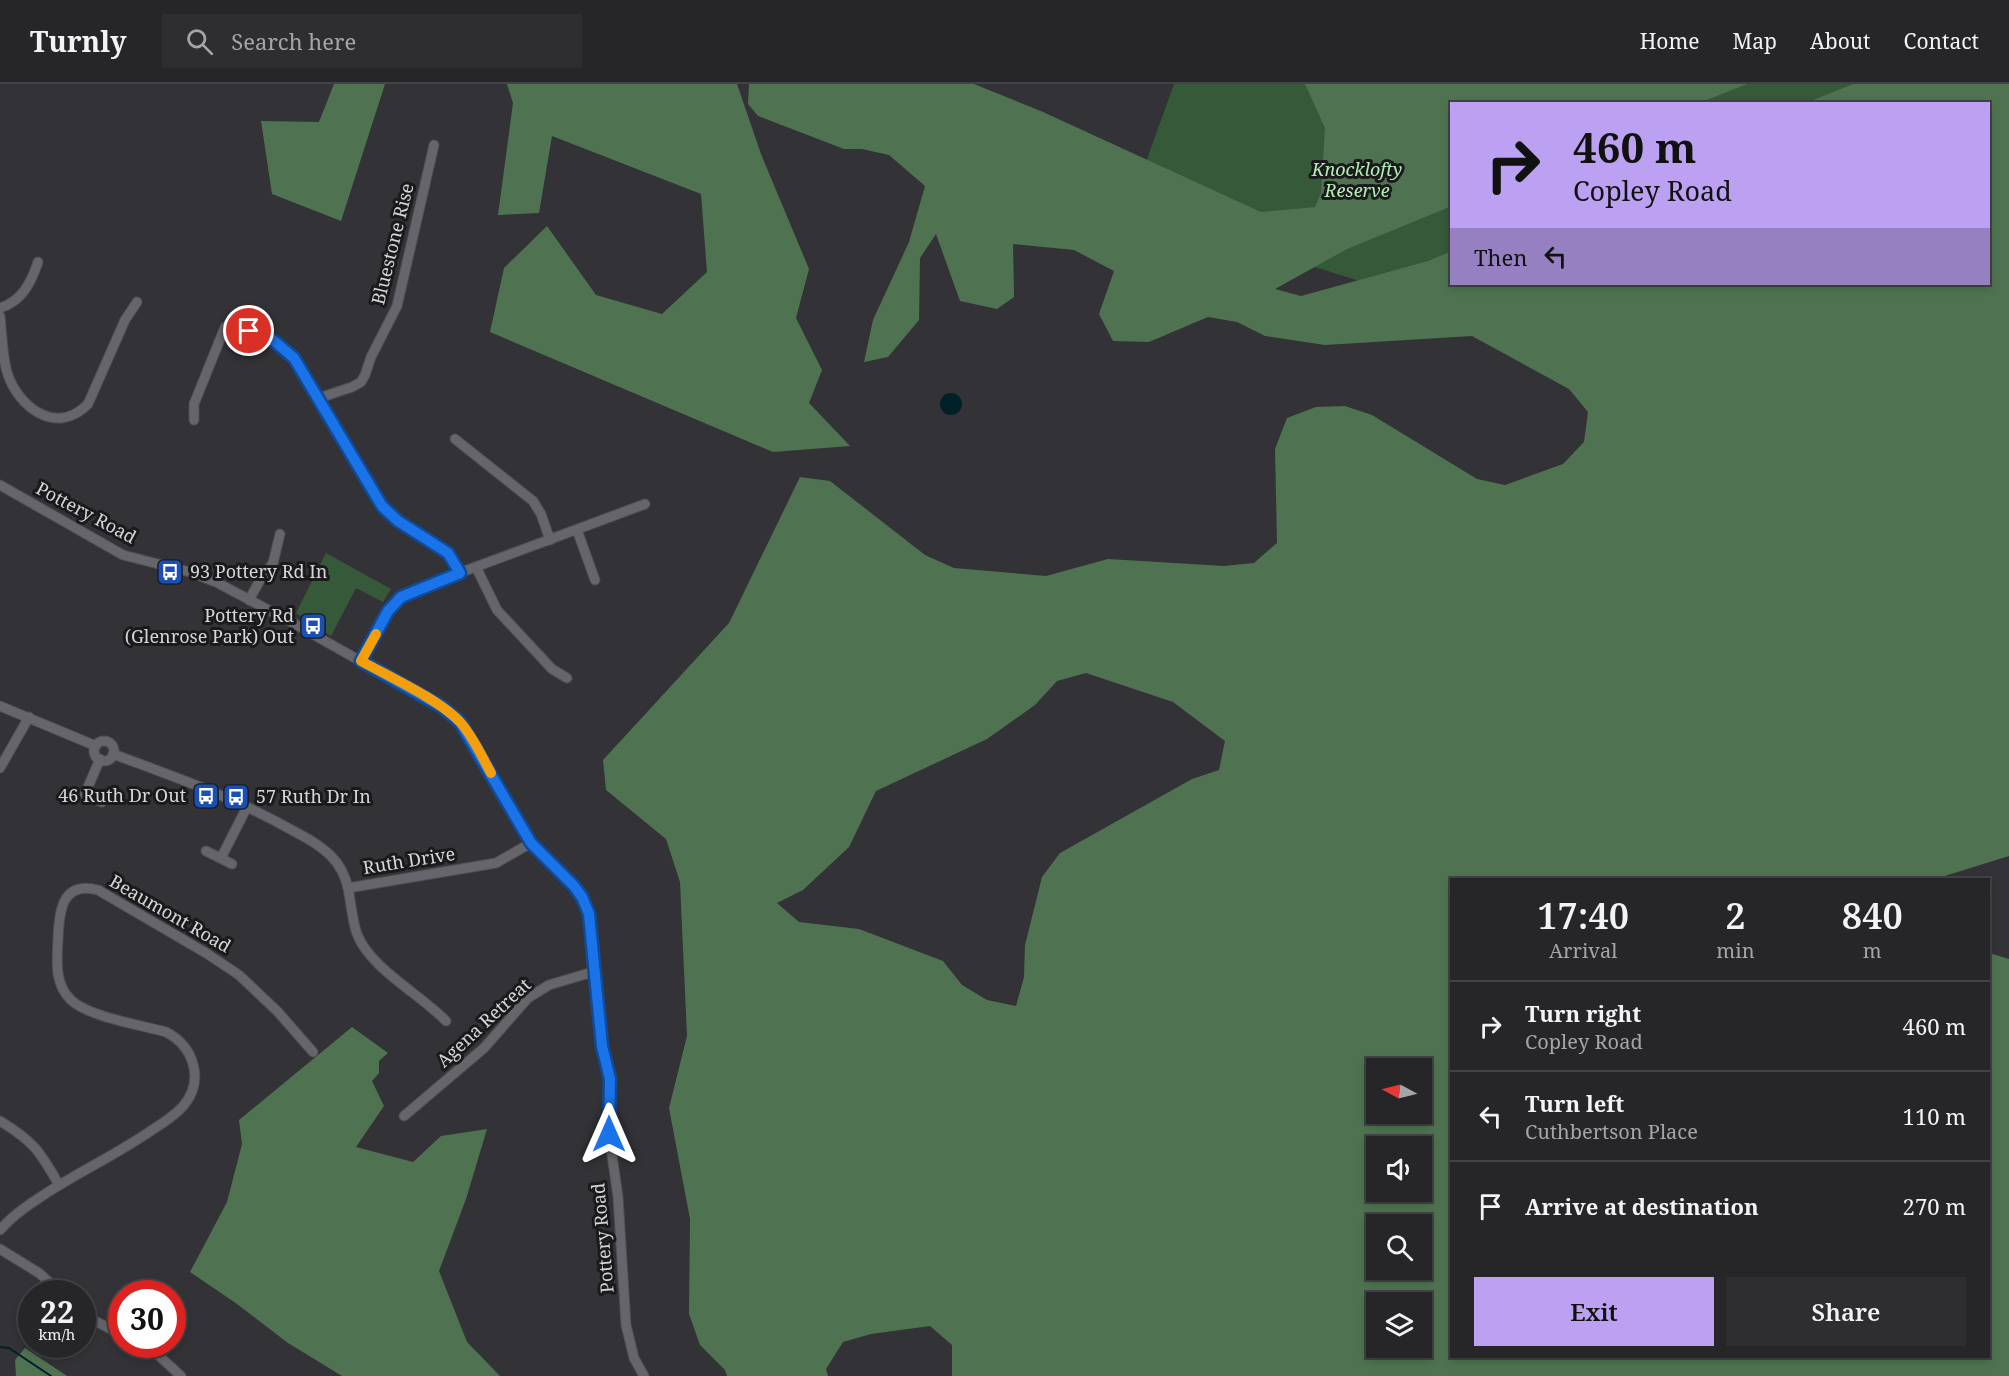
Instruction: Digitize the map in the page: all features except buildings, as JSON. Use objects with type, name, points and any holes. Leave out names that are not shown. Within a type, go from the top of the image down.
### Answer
[{"type":"street","name":"Bluestone Rise","points":[[319,398],[352,387],[361,381],[397,306],[434,146]]},
{"type":"street","points":[[0,308],[10,305],[28,287],[38,262]]},
{"type":"street","points":[[0,315],[8,373],[19,394],[25,402],[41,414],[66,418],[81,412],[88,404],[125,320],[137,302]]},
{"type":"street","points":[[194,420],[194,404],[225,327],[264,336],[283,348],[299,365],[371,491],[382,506],[398,521],[448,553],[460,573]]},
{"type":"street","points":[[455,439],[533,501],[541,514],[550,540]]},
{"type":"street","name":"Pottery Road","points":[[0,485],[112,550],[136,559],[198,575],[249,600],[442,707],[460,722],[531,843],[574,886],[589,914],[602,1046],[610,1079],[609,1134],[618,1197],[626,1325],[634,1358],[644,1376]]},
{"type":"street","points":[[361,661],[388,611],[401,597],[645,504]]},
{"type":"street","points":[[577,530],[595,580]]},
{"type":"street","points":[[249,600],[273,563],[280,534]]},
{"type":"street","points":[[476,567],[497,610],[552,669],[567,678]]},
{"type":"street","points":[[0,706],[96,746]]},
{"type":"street","points":[[0,768],[29,717]]},
{"type":"street","points":[[107,741],[114,748],[113,754],[106,760],[100,759],[96,755],[96,746],[107,741]]},
{"type":"street","name":"Ruth Drive","points":[[113,754],[247,807],[314,843],[329,854],[345,875],[348,888],[496,863],[531,843]]},
{"type":"street","points":[[100,759],[85,794],[102,802]]},
{"type":"street","points":[[221,858],[247,807]]},
{"type":"street","points":[[206,851],[232,864]]},
{"type":"street","name":"Beaumont Road","points":[[0,1230],[21,1210],[59,1185],[139,1139],[177,1112],[191,1095],[195,1067],[188,1051],[175,1037],[166,1032],[84,1009],[64,992],[57,973],[59,915],[63,903],[73,892],[86,888],[98,890],[225,965],[255,989],[313,1052]]},
{"type":"street","points":[[348,888],[356,932],[364,948],[371,957],[446,1022]]},
{"type":"street","name":"Agena Retreat","points":[[404,1116],[484,1048],[533,994],[556,982],[596,971]]},
{"type":"street","points":[[0,1120],[34,1144],[41,1152],[59,1185]]},
{"type":"street","points":[[0,1249],[47,1280]]},
{"type":"street","points":[[161,1358],[181,1376]]},
{"type":"green space","points":[[334,84],[385,84],[341,221],[272,194],[261,121],[319,122]]},
{"type":"green space","points":[[507,84],[737,84],[761,154],[809,269],[796,318],[822,370],[809,403],[850,446],[773,452],[490,332],[504,268],[547,226],[596,295],[662,314],[707,272],[701,194],[552,136],[539,213],[498,215],[513,103]]},
{"type":"green space","points":[[749,84],[974,84],[1043,112],[1261,212],[1315,207],[1321,193],[1325,128],[1305,84],[1747,84],[1702,102],[1450,102],[1450,207],[1347,249],[1275,289],[1301,296],[1428,261],[1450,252],[1450,285],[1990,285],[1990,102],[1808,102],[1853,84],[2009,84],[2009,856],[1938,878],[1450,878],[1450,1358],[1990,1358],[1990,953],[2009,959],[2009,1376],[952,1376],[952,1345],[930,1326],[871,1334],[843,1342],[826,1369],[828,1376],[727,1376],[725,1370],[700,1345],[689,1314],[690,1219],[669,1108],[687,1036],[680,882],[666,839],[606,790],[603,760],[729,623],[800,477],[830,481],[925,555],[954,568],[1046,576],[1108,559],[1224,566],[1254,563],[1277,543],[1275,449],[1287,418],[1316,407],[1345,406],[1372,415],[1477,479],[1505,485],[1563,464],[1584,442],[1588,412],[1569,389],[1472,336],[1325,345],[1265,336],[1237,322],[1208,317],[1149,342],[1113,341],[1099,314],[1114,271],[1074,250],[1013,244],[1014,297],[997,309],[960,301],[936,234],[920,258],[919,320],[888,357],[864,362],[873,320],[909,242],[925,186],[889,155],[862,149],[844,149],[758,116],[748,104]],"holes":[[[1086,673],[1173,702],[1225,741],[1219,770],[1192,779],[1060,853],[1042,877],[1025,945],[1024,977],[1016,1006],[987,1000],[962,985],[943,961],[859,929],[799,922],[777,903],[803,890],[849,847],[876,791],[987,739],[1035,705],[1057,681]]]},
{"type":"green space","name":"Knocklofty Reserve","points":[[1174,84],[2009,84],[2009,484],[1129,209]]},
{"type":"green space","points":[[326,553],[391,589],[383,602],[356,588],[331,636],[296,613]]},
{"type":"green space","points":[[352,1027],[388,1053],[379,1061],[379,1073],[372,1081],[384,1106],[356,1147],[413,1162],[441,1136],[487,1129],[466,1199],[439,1271],[467,1342],[500,1376],[342,1376],[288,1343],[190,1272],[227,1202],[242,1144],[239,1120]]},
{"type":"green space","points":[[18,1356],[40,1358],[67,1376],[16,1376],[15,1360]]},
{"type":"water","points":[[951,393],[959,396],[962,404],[959,412],[951,415],[943,412],[940,404],[943,396]]},
{"type":"waterway","points":[[0,1347],[9,1348],[51,1376]]},
{"type":"slow traffic","points":[[376,634],[361,661],[453,715],[467,731],[491,773]]},
{"type":"place","name":"93 Pottery Rd In","points":[[170,572]]},
{"type":"place","name":"Pottery Rd (Glenrose Park) Out","points":[[313,626]]},
{"type":"place","name":"46 Ruth Dr Out","points":[[206,796]]},
{"type":"place","name":"57 Ruth Dr In","points":[[236,797]]},
{"type":"route","points":[[249,331],[274,341],[294,358],[382,506],[398,521],[448,553],[460,573],[411,591],[394,603],[361,661],[442,707],[460,722],[531,843],[582,897],[589,914],[602,1046],[611,1087],[609,1134]]}]
